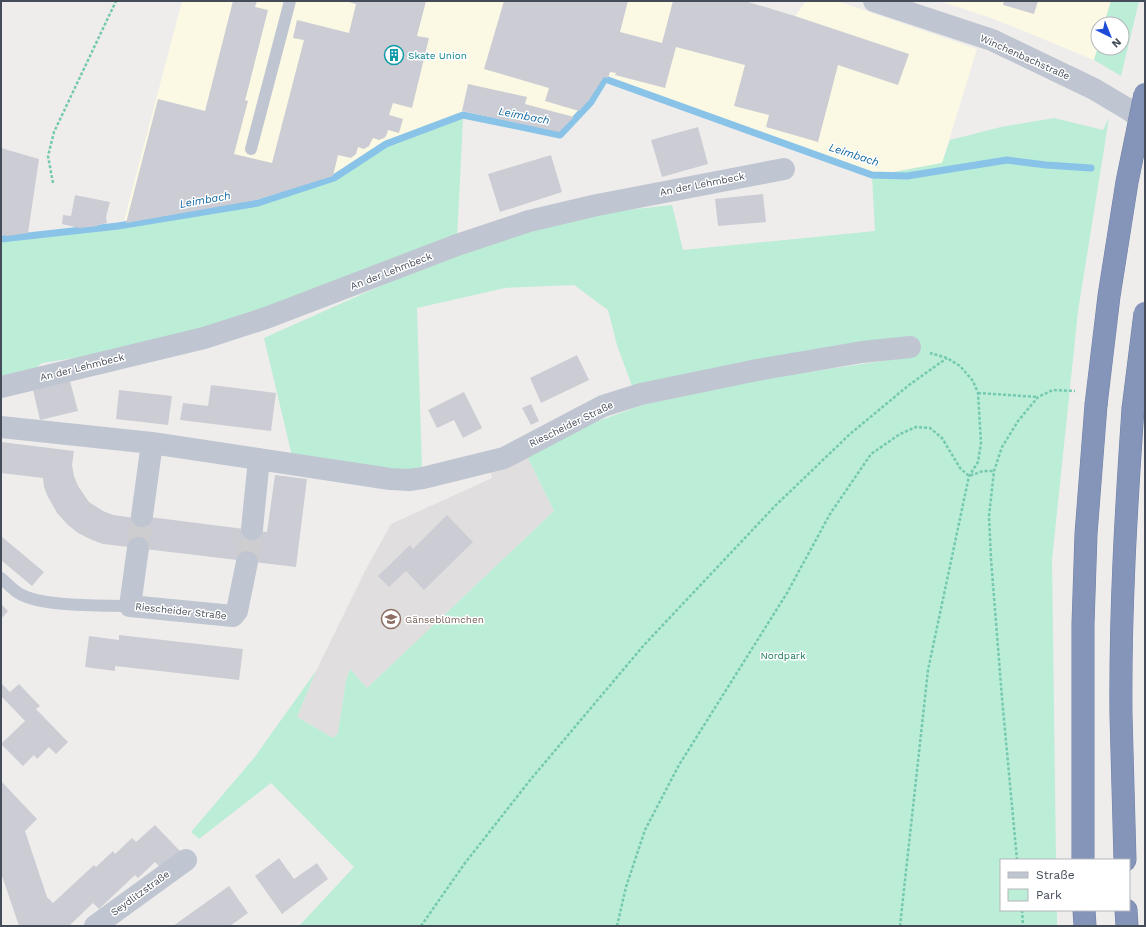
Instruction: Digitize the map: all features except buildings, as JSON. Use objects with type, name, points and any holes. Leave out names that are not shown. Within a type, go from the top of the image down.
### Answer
[{"type":"highway","points":[[1083,859],[1084,594],[1086,534],[1096,405],[1109,296],[1127,182],[1145,94]]},
{"type":"highway","points":[[1125,859],[1121,714],[1124,549],[1133,409],[1145,313]]},
{"type":"highway","points":[[1084,911],[1085,926]]},
{"type":"highway","points":[[1126,911],[1126,926]]},
{"type":"street","name":"Winchenbachstraße","points":[[874,1],[992,40],[1094,89],[1126,108],[1145,122]]},
{"type":"street","name":"An der Lehmbeck","points":[[1,387],[204,338],[252,323],[457,245],[529,221],[597,205],[784,169]]},
{"type":"street","name":"Riescheider Straße","points":[[1,427],[152,443],[390,479],[410,480],[504,458],[568,423],[603,406],[641,394],[757,370],[862,352],[910,347]]},
{"type":"street","points":[[142,516],[152,443]]},
{"type":"street","points":[[252,530],[259,459]]},
{"type":"street","name":"Riescheider Straße","points":[[138,548],[130,606],[233,616],[237,611],[247,562]]},
{"type":"street","name":"Seydlitzstraße","points":[[95,926],[186,860]]},
{"type":"lane","points":[[251,149],[290,1]]},
{"type":"lane","points":[[1,578],[20,594],[36,600],[55,603],[130,606]]},
{"type":"path","points":[[53,183],[48,156],[54,132],[116,1]]},
{"type":"path","points":[[900,926],[928,670],[969,476],[978,462],[981,443],[978,393],[973,381],[960,366],[947,358],[910,347]]},
{"type":"path","points":[[421,926],[465,864],[531,780],[644,645],[775,506],[850,434],[909,385],[947,358]]},
{"type":"path","points":[[1017,859],[991,559],[989,516],[994,472],[1002,447],[1018,421],[1038,397],[1053,390],[1076,391]]},
{"type":"path","points":[[978,393],[1038,397]]},
{"type":"path","points":[[617,926],[626,887],[645,830],[679,765],[787,593],[830,514],[871,454],[900,434],[916,427],[930,428],[942,438],[960,468],[969,476]]},
{"type":"path","points":[[969,476],[982,471],[994,472]]},
{"type":"path","points":[[1022,911],[1023,926]]},
{"type":"shaded area","points":[[182,1],[744,1],[795,16],[806,1],[837,1],[977,49],[942,163],[872,176],[608,81],[594,102],[561,137],[463,118],[462,113],[385,141],[332,177],[258,199],[124,221]]},
{"type":"shaded area","points":[[940,1],[1111,1],[1106,16],[1090,16],[1090,56],[1095,56],[1094,60],[994,19]]},
{"type":"shaded area","name":"Gänseblümchen","points":[[526,454],[554,511],[367,688],[350,669],[346,680],[338,733],[333,738],[297,717],[316,671],[366,569],[391,524],[492,478],[490,469]]},
{"type":"green space","points":[[1111,1],[1139,1],[1130,38],[1130,16],[1106,16]]},
{"type":"green space","points":[[1095,56],[1126,56],[1121,76],[1094,60]]},
{"type":"green space","points":[[463,118],[457,240],[210,333],[42,363],[24,378],[1,383],[1,241],[123,228],[259,205],[337,180],[387,146]]},
{"type":"green space","name":"Nordpark","points":[[1054,118],[1103,130],[1109,118],[1078,311],[1052,560],[1056,859],[1000,859],[1000,911],[1057,911],[1057,926],[299,926],[354,867],[271,783],[199,839],[191,832],[254,758],[316,671],[297,717],[333,738],[338,733],[346,680],[350,669],[367,688],[554,511],[526,454],[593,423],[645,404],[756,380],[909,357],[632,386],[617,345],[608,310],[574,285],[505,288],[417,308],[422,469],[382,472],[293,460],[264,338],[405,275],[522,230],[590,214],[672,205],[683,250],[875,231],[872,176],[942,163],[950,140],[1001,127]]},
{"type":"waterway","name":"Leimbach","points":[[1,239],[118,226],[258,203],[334,178],[386,144],[463,115],[560,135],[591,102],[605,79],[872,175],[907,176],[1007,160],[1046,165],[1091,168]]},
{"type":"tunnel","points":[[138,548],[142,516]]},
{"type":"tunnel","points":[[247,562],[252,529]]},
{"type":"place","name":"Skate Union","points":[[394,55]]},
{"type":"place","name":"Gänseblümchen","points":[[391,619]]}]
